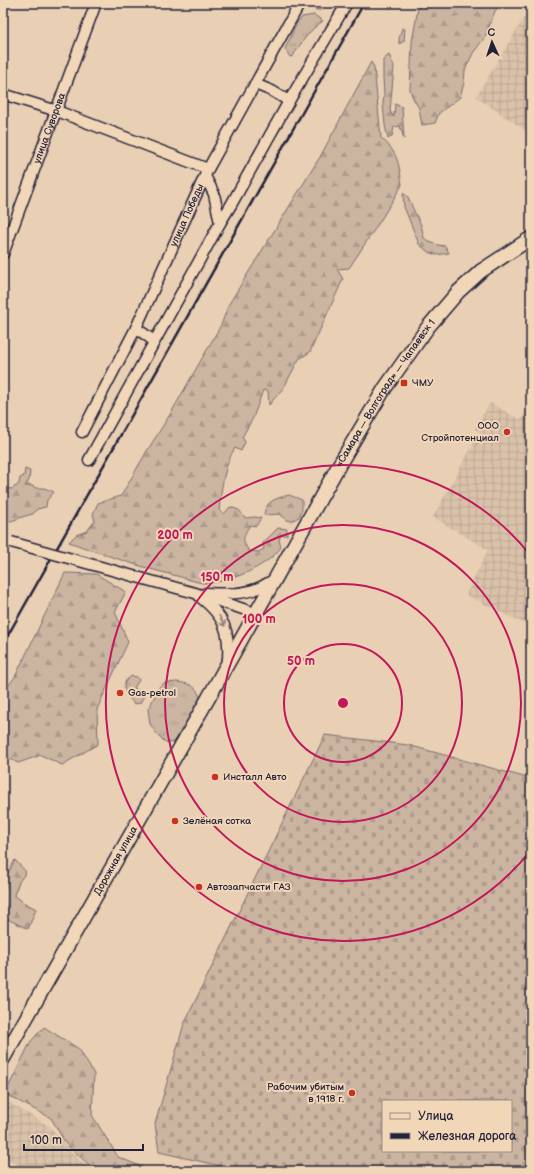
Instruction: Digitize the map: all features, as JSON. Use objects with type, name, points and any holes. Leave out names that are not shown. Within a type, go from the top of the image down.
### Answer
[{"type":"main road","name":"«Самара — Волгоград» — Чапаевск 1","points":[[255,613],[369,412],[393,375],[428,327],[458,292],[481,271],[531,238]]},
{"type":"main road","name":"Дорожная улица","points":[[3,1058],[228,664],[255,613]]},
{"type":"street","name":"улица Суворова","points":[[3,254],[96,3]]},
{"type":"street","name":"улица Победы","points":[[82,432],[136,328],[207,172],[300,3]]},
{"type":"street","points":[[89,460],[220,223],[347,3]]},
{"type":"street","points":[[255,84],[272,91],[289,102]]},
{"type":"street","points":[[3,94],[57,111],[207,172],[214,194],[220,223]]},
{"type":"street","points":[[136,328],[154,340]]},
{"type":"street","points":[[7,541],[195,593],[255,613]]},
{"type":"street","points":[[195,593],[227,594],[247,592],[275,579]]},
{"type":"street","points":[[195,593],[212,606],[221,618],[227,632],[229,646],[228,664]]},
{"type":"shaded area","points":[[531,6],[531,134],[476,97]]},
{"type":"shaded area","points":[[490,403],[521,420],[531,404],[531,627],[466,595],[488,550],[433,517],[480,432],[475,429]]},
{"type":"shaded area","points":[[3,1099],[49,1126],[89,1171],[29,1171],[3,1156]]},
{"type":"green space","points":[[314,3],[325,3],[321,10],[316,10]]},
{"type":"green space","points":[[419,3],[501,3],[495,11],[485,37],[473,53],[465,70],[464,83],[460,97],[439,113],[435,123],[422,125],[419,108],[410,90],[412,42]]},
{"type":"green space","points":[[314,15],[323,21],[310,32],[293,56],[290,57],[285,49],[297,23],[302,17]]},
{"type":"green space","points":[[402,28],[405,29],[404,41],[399,44],[399,39]]},
{"type":"green space","points":[[389,55],[394,66],[390,111],[394,117],[395,104],[402,107],[404,139],[400,126],[394,127],[392,136],[388,139],[385,125],[383,104],[383,60]]},
{"type":"green space","points":[[371,62],[374,67],[381,138],[391,148],[397,159],[402,185],[349,268],[337,269],[343,279],[310,352],[299,359],[284,387],[269,405],[268,391],[263,390],[253,418],[242,437],[245,442],[241,451],[235,448],[231,454],[222,486],[219,510],[224,514],[230,507],[239,510],[245,518],[261,518],[256,526],[250,525],[244,535],[244,541],[249,551],[258,552],[264,549],[263,543],[278,528],[287,529],[287,535],[281,535],[279,540],[281,547],[267,561],[246,573],[223,581],[203,583],[136,565],[69,542],[76,535],[87,531],[95,521],[93,514],[98,503],[121,496],[171,413],[221,325],[229,304],[320,157]]},
{"type":"green space","points":[[403,193],[408,197],[421,225],[424,238],[429,242],[445,246],[449,253],[436,255],[427,251],[419,244],[404,207]]},
{"type":"green space","points":[[25,469],[30,471],[29,480],[26,486],[30,485],[36,488],[44,488],[54,492],[47,500],[46,507],[37,509],[33,514],[5,523],[3,518],[3,494],[6,492],[3,488],[12,489],[19,484],[20,478],[24,476]]},
{"type":"green space","points":[[289,495],[302,500],[302,509],[299,517],[291,521],[287,520],[280,514],[264,515],[269,503]]},
{"type":"green space","points":[[65,573],[96,574],[126,592],[115,612],[128,642],[97,709],[98,744],[62,765],[41,755],[18,763],[3,755],[3,692],[15,677]]},
{"type":"green space","points":[[132,676],[137,677],[139,680],[134,688],[145,694],[140,703],[134,704],[125,690],[125,682]]},
{"type":"green space","points":[[177,682],[191,685],[196,689],[200,697],[175,742],[168,743],[157,734],[150,724],[148,709],[160,686],[165,683]]},
{"type":"green space","points":[[325,735],[408,745],[531,779],[531,1160],[522,1171],[243,1171],[159,1152],[155,1124],[184,1024]]},
{"type":"green space","points":[[15,860],[26,872],[19,882],[14,895],[36,909],[28,929],[3,917],[3,883]]},
{"type":"green space","points":[[44,1027],[79,1049],[94,1074],[92,1115],[118,1157],[147,1169],[148,1171],[96,1171],[66,1144],[51,1118],[5,1094],[31,1041]]},
{"type":"railway","points":[[3,644],[364,3]]},
{"type":"place","name":"ЧМУ","points":[[404,383]]},
{"type":"place","name":"ООО Стройпотенциал","points":[[507,432]]},
{"type":"place","name":"Gas-petrol","points":[[120,693]]},
{"type":"place","name":"Инсталл Авто","points":[[215,777]]},
{"type":"place","name":"Зелёная сотка","points":[[175,821]]},
{"type":"place","name":"Автозапчасти ГАЗ","points":[[199,887]]},
{"type":"place","name":"Рабочим убитым в 1918 г.","points":[[352,1093]]}]
